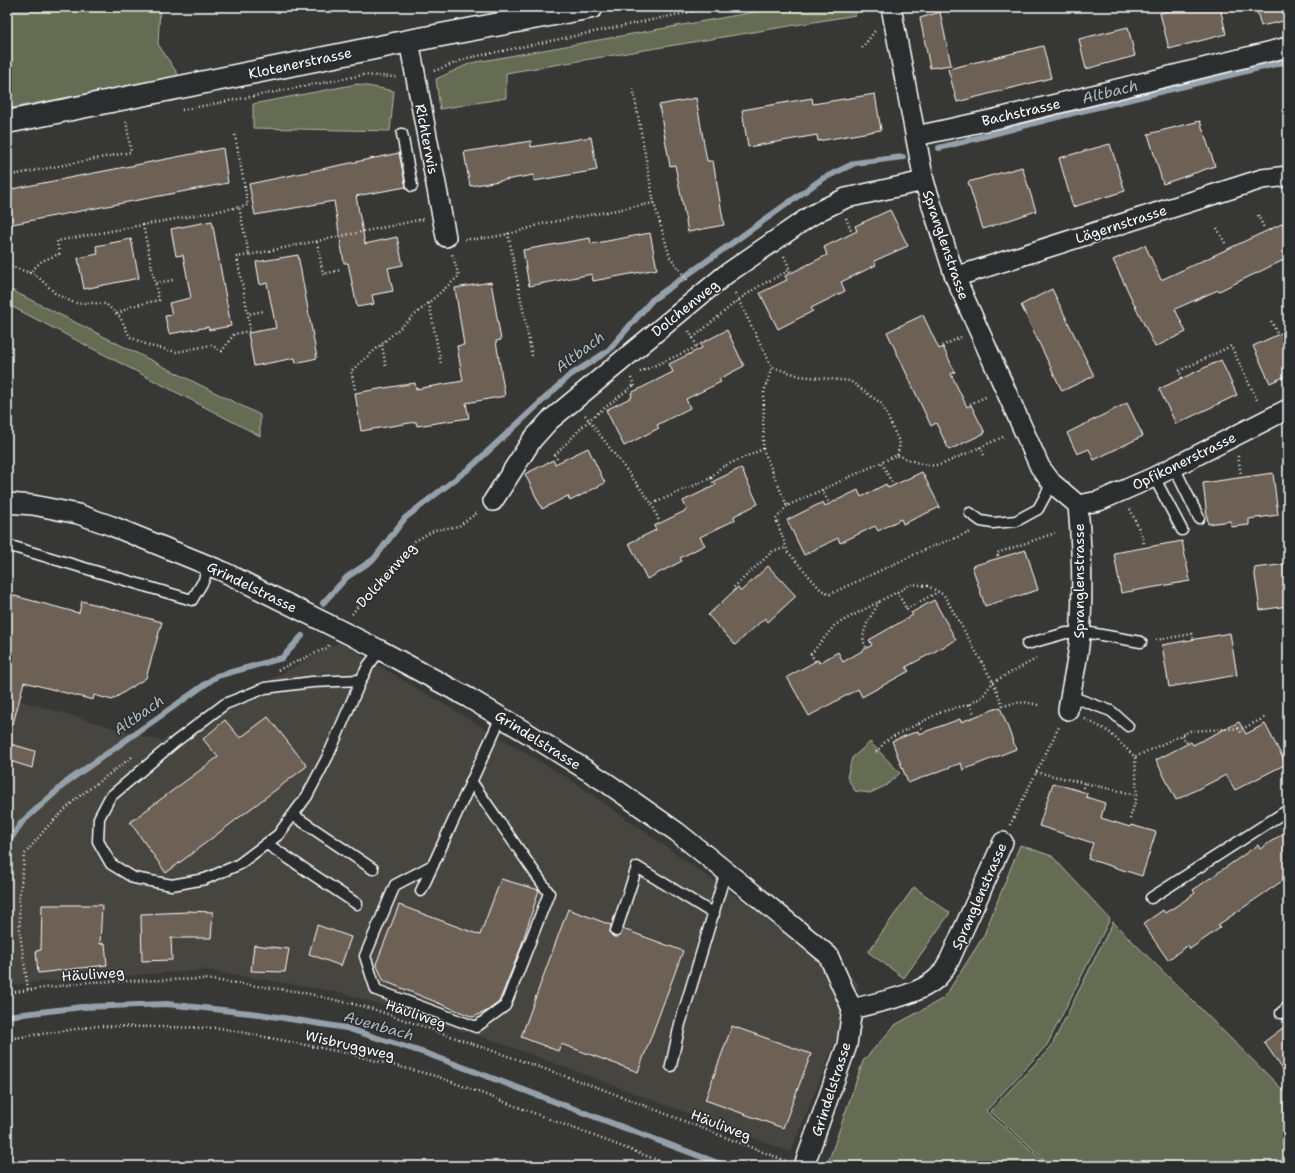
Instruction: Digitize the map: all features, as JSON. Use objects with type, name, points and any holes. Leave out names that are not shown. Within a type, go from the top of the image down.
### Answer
[{"type":"main road","name":"Klotenerstrasse","points":[[7,122],[409,41],[592,7]]},
{"type":"street","name":"Spranglenstrasse","points":[[891,7],[924,181],[955,277],[1040,467],[1052,483],[1078,505],[1082,561],[1082,611],[1079,647],[1069,703]]},
{"type":"street","name":"Richterwis","points":[[409,41],[446,237]]},
{"type":"street","name":"Bachstrasse","points":[[916,136],[995,119],[1288,46]]},
{"type":"street","name":"Lägernstrasse","points":[[955,277],[1262,179],[1288,176]]},
{"type":"street","name":"Dolchenweg","points":[[487,505],[532,440],[549,420],[725,275],[810,216],[835,203],[859,195],[924,181]]},
{"type":"street","name":"Opfikonerstrasse","points":[[1078,505],[1099,501],[1174,467],[1288,410]]},
{"type":"street","name":"Grindelstrasse","points":[[7,503],[40,506],[78,514],[112,526],[208,565],[380,650],[469,698],[607,783],[676,832],[828,955],[852,1009],[847,1045],[798,1165]]},
{"type":"street","name":"Spranglenstrasse","points":[[852,1009],[911,993],[926,987],[937,979],[945,970],[1003,842]]},
{"type":"lane","points":[[402,134],[412,186]]},
{"type":"lane","points":[[1174,467],[1199,518]]},
{"type":"lane","points":[[1154,476],[1182,530]]},
{"type":"lane","points":[[970,513],[981,521],[993,523],[1016,521],[1038,509],[1052,483]]},
{"type":"lane","points":[[7,545],[192,600],[204,580],[208,565]]},
{"type":"lane","points":[[1027,644],[1066,633],[1080,632],[1141,642]]},
{"type":"lane","points":[[360,680],[312,682],[265,688],[225,704],[176,742],[110,797],[100,818],[98,841],[111,864],[134,878],[172,885],[205,879],[238,865],[267,844],[278,835],[307,796],[328,756],[360,680],[380,650]]},
{"type":"lane","points":[[1069,703],[1111,711],[1128,726]]},
{"type":"lane","points":[[421,891],[501,717]]},
{"type":"lane","points":[[433,866],[395,885],[366,956],[376,990],[476,1027],[505,1006],[549,893],[471,781]]},
{"type":"lane","points":[[1151,898],[1288,810]]},
{"type":"lane","points":[[293,815],[373,868]]},
{"type":"lane","points":[[267,844],[357,904]]},
{"type":"lane","points":[[616,931],[637,867],[714,914]]},
{"type":"lane","points":[[671,1066],[680,1024],[726,871]]},
{"type":"path","points":[[178,111],[363,75],[416,78],[468,58],[714,7]]},
{"type":"path","points":[[633,88],[654,203],[670,257],[691,284]]},
{"type":"path","points":[[7,176],[131,152],[126,120],[133,119]]},
{"type":"path","points":[[29,273],[42,261],[59,254],[57,241],[248,205],[235,135]]},
{"type":"path","points":[[355,389],[352,371],[459,276],[446,237],[475,239],[526,230],[541,224],[654,203]]},
{"type":"path","points":[[239,206],[249,255]]},
{"type":"path","points":[[7,265],[36,275],[55,293],[74,303],[106,304],[120,317],[130,337],[150,346],[177,352],[211,346],[222,351],[234,334],[250,331],[237,257],[317,242],[442,215]]},
{"type":"path","points":[[1258,215],[1264,228]]},
{"type":"path","points":[[117,314],[132,306],[159,300],[154,283],[143,225]]},
{"type":"path","points":[[1217,228],[1226,245]]},
{"type":"path","points":[[508,233],[532,356]]},
{"type":"path","points":[[317,242],[323,274],[341,270]]},
{"type":"path","points":[[693,338],[738,300],[761,285],[790,270]]},
{"type":"path","points":[[725,275],[772,367],[764,392],[763,449],[787,506]]},
{"type":"path","points":[[154,283],[173,280]]},
{"type":"path","points":[[429,303],[441,364]]},
{"type":"path","points":[[248,314],[264,311]]},
{"type":"path","points":[[1271,321],[1277,333]]},
{"type":"path","points":[[942,346],[964,336]]},
{"type":"path","points":[[382,344],[386,367]]},
{"type":"path","points":[[637,374],[692,349],[696,345]]},
{"type":"path","points":[[1182,378],[1179,371],[1232,346],[1260,406]]},
{"type":"path","points":[[772,367],[800,376],[850,381],[882,404],[900,444],[897,455],[787,506],[776,519],[788,552],[821,590],[830,594],[926,549],[993,523]]},
{"type":"path","points":[[557,459],[555,455],[589,420],[634,385]]},
{"type":"path","points":[[970,404],[992,395]]},
{"type":"path","points":[[574,400],[652,504],[659,521]]},
{"type":"path","points":[[897,455],[927,466],[936,466],[1010,433]]},
{"type":"path","points":[[980,447],[984,455]]},
{"type":"path","points":[[652,504],[711,478],[720,468],[763,449]]},
{"type":"path","points":[[1238,454],[1241,475]]},
{"type":"path","points":[[882,463],[892,483]]},
{"type":"path","points":[[711,478],[714,485]]},
{"type":"path","points":[[822,490],[828,503]]},
{"type":"path","name":"Dolchenweg","points":[[339,630],[372,588],[415,541],[435,530],[459,526],[487,505]]},
{"type":"path","points":[[1128,506],[1143,538],[1144,545]]},
{"type":"path","points":[[998,556],[996,553],[1055,533]]},
{"type":"path","points":[[735,590],[733,588],[773,551],[786,548]]},
{"type":"path","points":[[815,661],[811,654],[835,625],[912,584],[928,586],[944,595],[993,682],[1003,706],[1020,702],[1028,702],[1038,705]]},
{"type":"path","points":[[896,592],[909,613]]},
{"type":"path","points":[[906,609],[938,592]]},
{"type":"path","points":[[866,647],[863,642],[863,636],[869,619],[880,601]]},
{"type":"path","points":[[1141,642],[1164,640],[1192,634],[1193,638]]},
{"type":"path","points":[[876,752],[888,739],[941,712],[970,704],[982,697],[993,682],[1038,657]]},
{"type":"path","points":[[1069,703],[1108,732],[1135,757],[1137,795],[1130,819]]},
{"type":"path","name":"Spranglenstrasse","points":[[1003,842],[1069,703]]},
{"type":"path","points":[[970,704],[974,714]]},
{"type":"path","points":[[1135,757],[1190,731],[1244,728],[1266,717]]},
{"type":"path","points":[[920,724],[922,730]]},
{"type":"path","points":[[1238,728],[1242,734]]},
{"type":"path","points":[[1182,735],[1187,743]]},
{"type":"path","points":[[1036,772],[1137,795]]},
{"type":"path","points":[[1084,783],[1084,788]]},
{"type":"path","name":"Häuliweg","points":[[7,993],[89,982],[205,979],[301,992],[370,1008],[422,1026],[602,1089],[798,1165]]},
{"type":"path","name":"Wisbruggweg","points":[[7,1039],[97,1026],[220,1028],[341,1052],[436,1076],[673,1166]]},
{"type":"shaded area","points":[[339,642],[573,781],[859,983],[791,1152],[495,1041],[343,993],[206,970],[37,982],[7,986],[7,697],[160,741]]},
{"type":"green space","points":[[7,7],[160,7],[158,44],[179,76],[7,109]]},
{"type":"green space","points":[[782,7],[855,7],[856,15],[506,73],[506,98],[440,109],[436,79],[471,63]]},
{"type":"green space","points":[[357,84],[394,91],[390,131],[253,128],[253,104]]},
{"type":"green space","points":[[7,288],[260,415],[260,436],[7,304]]},
{"type":"green space","points":[[870,742],[900,773],[887,785],[870,793],[855,791],[847,777],[852,758]]},
{"type":"green space","points":[[1020,845],[1052,856],[1110,919],[1047,1045],[986,1111],[1049,1166],[838,1166],[828,1163],[863,1061],[895,1025],[944,998],[983,937]]},
{"type":"green space","points":[[914,887],[950,913],[904,978],[868,952]]},
{"type":"green space","points":[[1113,922],[1288,1095],[1288,1166],[1052,1166],[990,1111],[1051,1047]]},
{"type":"building","points":[[1184,7],[1220,7],[1226,34],[1169,49],[1160,13]]},
{"type":"building","points":[[1256,7],[1288,7],[1288,20],[1261,26]]},
{"type":"building","points":[[940,12],[951,65],[930,68],[920,18]]},
{"type":"building","points":[[1128,27],[1135,56],[1086,69],[1079,39]]},
{"type":"building","points":[[1043,46],[1051,78],[957,102],[948,69]]},
{"type":"building","points":[[875,94],[881,130],[818,141],[817,135],[748,147],[742,110],[812,98],[813,104]]},
{"type":"building","points":[[696,98],[707,161],[713,161],[724,225],[688,232],[675,165],[670,166],[659,105]]},
{"type":"building","points":[[1200,121],[1215,166],[1163,184],[1148,134]]},
{"type":"building","points":[[591,137],[597,170],[534,181],[534,175],[470,186],[464,152],[531,141],[531,147]]},
{"type":"building","points":[[1110,144],[1125,191],[1073,207],[1059,158]]},
{"type":"building","points":[[223,148],[228,183],[7,225],[7,190]]},
{"type":"building","points":[[399,153],[406,187],[356,196],[365,244],[397,237],[403,265],[388,268],[393,291],[372,295],[374,304],[357,307],[348,263],[344,263],[334,201],[255,215],[249,184]]},
{"type":"building","points":[[1022,167],[1036,211],[983,229],[968,182]]},
{"type":"building","points":[[890,210],[908,246],[874,261],[876,265],[841,282],[845,291],[811,308],[813,311],[778,329],[760,293],[787,280],[785,276],[827,255],[824,247],[857,231],[855,226]]},
{"type":"building","points":[[212,221],[231,326],[209,330],[208,327],[169,334],[165,316],[172,315],[169,303],[191,298],[183,255],[176,256],[171,229]]},
{"type":"building","points":[[1288,221],[1288,258],[1219,291],[1218,290],[1175,309],[1186,332],[1155,347],[1113,260],[1145,245],[1161,280]]},
{"type":"building","points":[[650,233],[657,269],[593,281],[592,274],[529,286],[523,250],[590,238],[591,244]]},
{"type":"building","points":[[131,239],[139,278],[84,289],[78,258],[98,254],[96,246]]},
{"type":"building","points":[[298,255],[317,358],[296,363],[295,358],[254,366],[248,333],[276,328],[267,283],[260,285],[256,262]]},
{"type":"building","points":[[491,282],[501,340],[496,341],[505,396],[466,403],[469,418],[417,426],[416,422],[361,431],[355,393],[415,383],[416,389],[463,381],[457,346],[464,345],[455,288]]},
{"type":"building","points":[[1052,289],[1094,376],[1062,391],[1021,305]]},
{"type":"building","points":[[923,315],[939,349],[943,347],[955,372],[951,374],[967,407],[971,405],[985,433],[949,450],[936,423],[931,426],[887,332]]},
{"type":"building","points":[[727,330],[744,366],[719,379],[721,382],[686,399],[690,408],[657,425],[659,428],[624,446],[606,410],[632,397],[631,393],[673,372],[669,364],[702,348],[700,344]]},
{"type":"building","points":[[1288,330],[1288,375],[1270,383],[1253,346]]},
{"type":"building","points":[[1221,360],[1237,395],[1176,424],[1159,389]]},
{"type":"building","points":[[1127,403],[1143,436],[1094,460],[1089,449],[1077,454],[1067,433]]},
{"type":"building","points":[[588,448],[605,483],[570,501],[568,496],[542,509],[525,474],[553,460],[555,464]]},
{"type":"building","points":[[741,468],[758,504],[734,516],[735,520],[700,537],[705,545],[680,558],[682,561],[647,579],[629,543],[656,530],[654,526],[687,510],[683,501],[716,485],[714,481]]},
{"type":"building","points":[[922,472],[940,507],[903,524],[901,519],[878,531],[875,526],[840,543],[838,538],[804,555],[787,520],[823,502],[825,506],[858,490],[861,497],[886,484],[888,488]]},
{"type":"building","points":[[1273,473],[1278,515],[1249,519],[1249,525],[1231,527],[1231,521],[1208,524],[1203,483]]},
{"type":"building","points":[[1182,541],[1190,581],[1121,593],[1114,553]]},
{"type":"building","points":[[1026,550],[1038,590],[985,606],[972,566]]},
{"type":"building","points":[[1288,564],[1288,606],[1260,610],[1254,568]]},
{"type":"building","points":[[768,566],[796,596],[768,622],[765,618],[735,645],[708,615],[738,587],[741,591]]},
{"type":"building","points":[[7,594],[79,613],[82,601],[162,622],[146,678],[112,700],[94,695],[93,700],[24,682],[13,724],[7,724]]},
{"type":"building","points":[[934,600],[956,640],[906,667],[909,671],[862,697],[858,689],[809,716],[787,677],[818,660],[819,663],[838,652],[843,662],[872,645],[869,640],[913,615],[911,613]]},
{"type":"building","points":[[1230,633],[1237,675],[1169,687],[1162,645]]},
{"type":"building","points":[[1000,707],[1016,749],[963,770],[961,763],[908,783],[892,741],[918,731],[919,734],[960,719],[961,722]]},
{"type":"building","points":[[268,717],[307,766],[166,873],[130,822],[218,757],[203,739],[225,720],[240,738]]},
{"type":"building","points":[[1239,722],[1246,734],[1265,724],[1286,764],[1235,790],[1226,775],[1176,800],[1156,760],[1191,742],[1193,745]]},
{"type":"building","points":[[7,743],[35,751],[32,768],[7,760]]},
{"type":"building","points":[[1053,783],[1087,793],[1086,797],[1105,803],[1101,818],[1130,827],[1131,825],[1156,832],[1142,876],[1088,859],[1093,843],[1039,826]]},
{"type":"building","points":[[1288,830],[1288,877],[1218,925],[1220,928],[1190,949],[1188,945],[1168,960],[1143,924],[1163,910],[1165,913],[1181,903],[1195,893],[1193,890],[1258,845],[1260,849]]},
{"type":"building","points":[[501,879],[539,890],[520,950],[499,1002],[487,1011],[473,1017],[384,981],[376,964],[399,905],[480,935]]},
{"type":"building","points":[[42,905],[102,905],[100,944],[105,943],[107,965],[38,973],[36,951],[41,950]]},
{"type":"building","points":[[568,909],[611,925],[610,932],[614,937],[620,936],[623,929],[683,951],[638,1072],[561,1044],[558,1051],[521,1037]]},
{"type":"building","points":[[187,911],[213,912],[211,938],[171,938],[172,960],[142,961],[141,914]]},
{"type":"building","points":[[317,925],[351,937],[341,966],[309,954]]},
{"type":"building","points":[[254,945],[289,949],[285,972],[251,971]]},
{"type":"building","points":[[1288,1024],[1288,1077],[1264,1042]]},
{"type":"building","points":[[732,1026],[811,1054],[783,1128],[705,1100]]},
{"type":"waterway","name":"Altbach","points":[[939,148],[1073,113],[1288,61]]},
{"type":"waterway","name":"Altbach","points":[[323,603],[347,577],[374,559],[405,518],[471,467],[569,376],[608,351],[652,300],[822,179],[855,163],[903,157]]},
{"type":"waterway","name":"Altbach","points":[[7,844],[22,822],[68,781],[217,676],[282,658],[302,636]]},
{"type":"waterway","name":"Auenbach","points":[[7,1016],[82,1007],[167,1004],[259,1014],[346,1028],[428,1054],[726,1166]]}]
